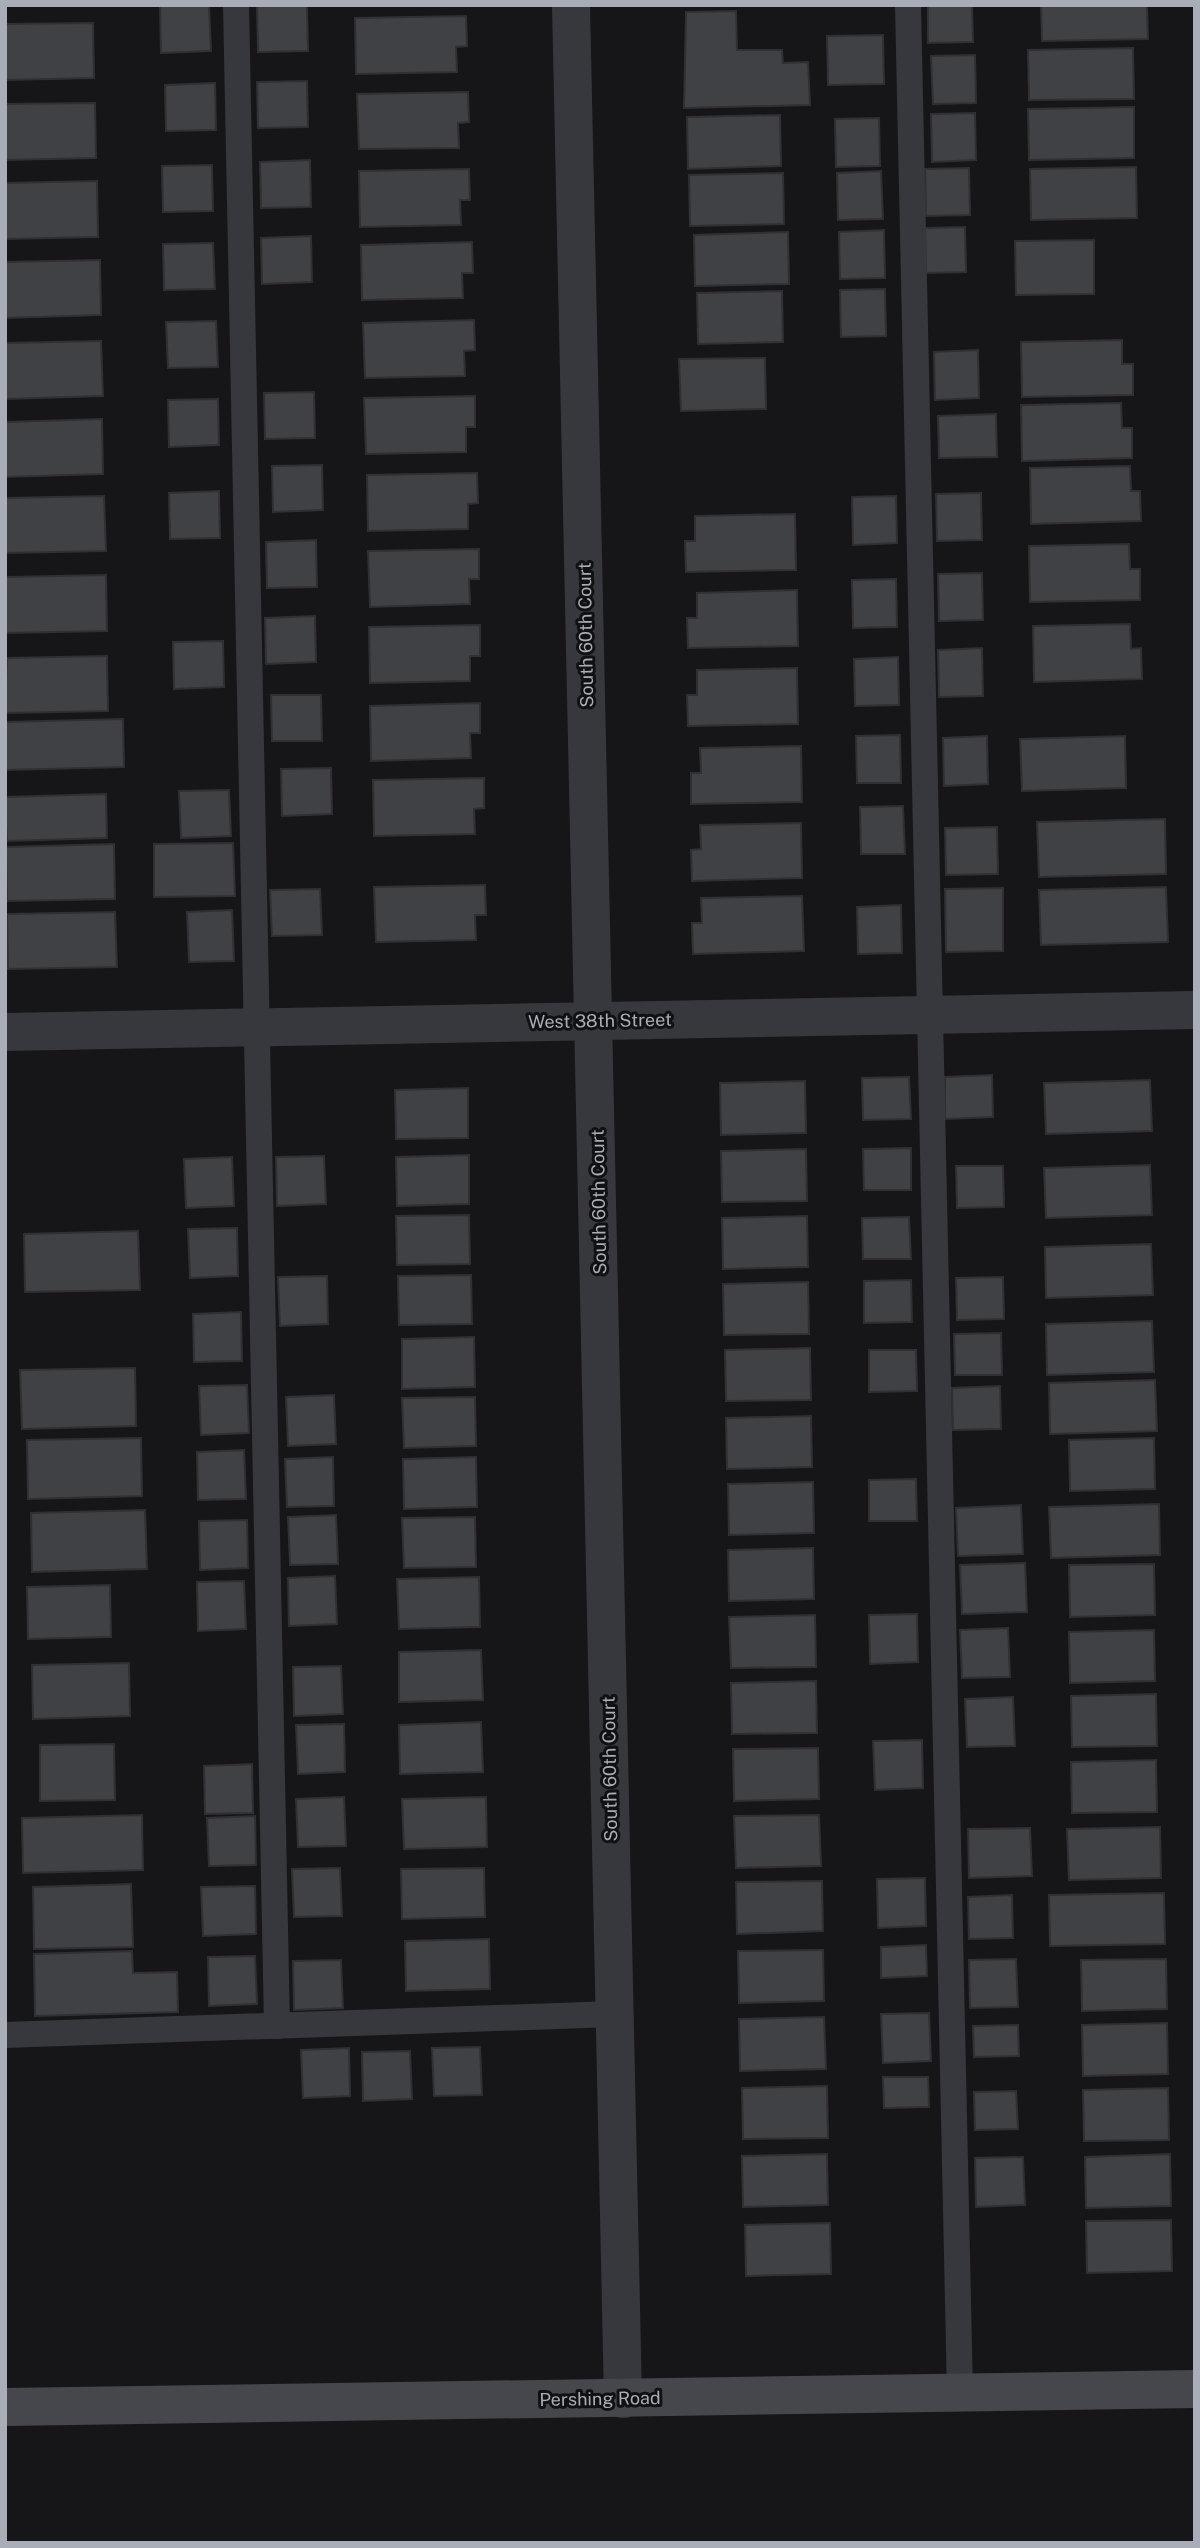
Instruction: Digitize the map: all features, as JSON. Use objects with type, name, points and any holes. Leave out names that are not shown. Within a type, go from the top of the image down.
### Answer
[{"type":"main road","name":"Pershing Road","points":[[5,2407],[1195,2389]]},
{"type":"street","name":"South 60th Court","points":[[571,5],[596,1021],[623,2399]]},
{"type":"street","name":"West 38th Street","points":[[5,1032],[1195,1010]]},
{"type":"lane","points":[[236,5],[277,2026]]},
{"type":"lane","points":[[908,5],[960,2393]]},
{"type":"lane","points":[[5,2035],[615,2014]]},
{"type":"building","points":[[209,5],[211,51],[161,53],[160,6]]},
{"type":"building","points":[[307,5],[308,51],[258,52],[257,6]]},
{"type":"building","points":[[928,5],[972,5],[973,42],[928,43]]},
{"type":"building","points":[[1041,5],[1147,5],[1148,39],[1042,41]]},
{"type":"building","points":[[736,11],[737,50],[782,50],[783,63],[808,62],[810,105],[684,108],[686,12]]},
{"type":"building","points":[[466,16],[467,46],[456,47],[457,72],[356,74],[355,18]]},
{"type":"building","points":[[93,23],[94,78],[5,80],[5,24]]},
{"type":"building","points":[[883,35],[884,84],[828,85],[827,36]]},
{"type":"building","points":[[1133,48],[1134,99],[1029,100],[1028,50]]},
{"type":"building","points":[[975,55],[976,103],[933,104],[931,56]]},
{"type":"building","points":[[307,81],[308,127],[258,128],[257,82]]},
{"type":"building","points":[[215,83],[216,130],[166,131],[165,85]]},
{"type":"building","points":[[468,92],[469,122],[458,123],[459,148],[359,149],[357,94]]},
{"type":"building","points":[[95,103],[96,158],[5,160],[5,104]]},
{"type":"building","points":[[1134,107],[1134,158],[1029,160],[1028,109]]},
{"type":"building","points":[[975,113],[976,160],[932,162],[931,114]]},
{"type":"building","points":[[780,115],[781,166],[688,169],[687,117]]},
{"type":"building","points":[[879,118],[880,166],[836,167],[835,119]]},
{"type":"building","points":[[310,160],[311,207],[261,208],[260,162]]},
{"type":"building","points":[[212,165],[213,211],[163,212],[162,166]]},
{"type":"building","points":[[1136,167],[1137,218],[1031,220],[1030,169]]},
{"type":"building","points":[[969,168],[970,215],[926,216],[925,169]]},
{"type":"building","points":[[469,169],[470,200],[460,200],[461,225],[360,227],[359,171]]},
{"type":"building","points":[[881,171],[883,219],[838,220],[837,173]]},
{"type":"building","points":[[783,173],[784,224],[690,226],[689,175]]},
{"type":"building","points":[[97,181],[98,237],[5,239],[5,183]]},
{"type":"building","points":[[965,227],[966,272],[926,273],[925,228]]},
{"type":"building","points":[[884,230],[885,278],[840,279],[839,232]]},
{"type":"building","points":[[788,232],[789,284],[695,286],[694,235]]},
{"type":"building","points":[[311,236],[312,282],[262,284],[261,238]]},
{"type":"building","points":[[1094,240],[1094,294],[1016,295],[1015,241]]},
{"type":"building","points":[[472,242],[473,273],[462,273],[463,298],[362,300],[361,245]]},
{"type":"building","points":[[213,243],[215,289],[164,290],[163,244]]},
{"type":"building","points":[[100,260],[101,315],[5,318],[5,262]]},
{"type":"building","points":[[885,289],[886,336],[841,337],[840,290]]},
{"type":"building","points":[[782,291],[783,342],[698,344],[697,293]]},
{"type":"building","points":[[474,320],[475,350],[464,351],[465,376],[365,378],[363,323]]},
{"type":"building","points":[[216,321],[218,367],[168,368],[166,322]]},
{"type":"building","points":[[1122,340],[1122,364],[1133,364],[1133,395],[1022,397],[1021,342]]},
{"type":"building","points":[[101,341],[103,396],[5,399],[5,343]]},
{"type":"building","points":[[978,350],[979,398],[935,400],[934,352]]},
{"type":"building","points":[[765,358],[766,409],[681,411],[679,359]]},
{"type":"building","points":[[314,392],[315,438],[265,439],[264,393]]},
{"type":"building","points":[[475,396],[475,427],[466,427],[466,452],[366,454],[364,398]]},
{"type":"building","points":[[218,399],[219,445],[169,447],[168,400]]},
{"type":"building","points":[[1121,403],[1122,428],[1132,428],[1132,458],[1022,461],[1021,405]]},
{"type":"building","points":[[996,414],[997,457],[939,458],[938,416]]},
{"type":"building","points":[[102,419],[103,474],[5,477],[5,422]]},
{"type":"building","points":[[322,465],[323,510],[273,512],[272,466]]},
{"type":"building","points":[[1130,466],[1131,491],[1140,491],[1141,521],[1031,524],[1030,468]]},
{"type":"building","points":[[477,473],[478,503],[468,504],[468,529],[368,531],[367,475]]},
{"type":"building","points":[[219,491],[220,538],[170,539],[169,493]]},
{"type":"building","points":[[981,493],[982,540],[937,541],[936,494]]},
{"type":"building","points":[[104,496],[106,551],[5,553],[5,498]]},
{"type":"building","points":[[896,496],[897,543],[853,545],[852,497]]},
{"type":"building","points":[[795,514],[796,570],[686,572],[685,541],[695,541],[695,516]]},
{"type":"building","points":[[316,540],[317,587],[267,588],[266,542]]},
{"type":"building","points":[[1129,544],[1130,569],[1140,569],[1140,600],[1030,602],[1029,546]]},
{"type":"building","points":[[479,549],[479,579],[469,579],[470,604],[370,607],[368,551]]},
{"type":"building","points":[[982,573],[983,620],[939,621],[938,574]]},
{"type":"building","points":[[106,575],[107,631],[5,633],[6,577]]},
{"type":"building","points":[[896,579],[897,627],[853,628],[852,580]]},
{"type":"building","points":[[797,590],[798,646],[688,648],[687,618],[697,618],[697,593]]},
{"type":"building","points":[[315,616],[316,662],[266,664],[265,618]]},
{"type":"building","points":[[1130,624],[1131,649],[1141,648],[1142,679],[1034,682],[1033,626]]},
{"type":"building","points":[[480,625],[480,656],[470,656],[470,681],[370,683],[369,627]]},
{"type":"building","points":[[223,641],[224,687],[174,689],[173,642]]},
{"type":"building","points":[[982,648],[983,696],[939,697],[938,650]]},
{"type":"building","points":[[107,656],[108,711],[5,713],[7,658]]},
{"type":"building","points":[[898,657],[899,705],[855,706],[854,659]]},
{"type":"building","points":[[797,668],[798,724],[688,726],[687,695],[697,695],[697,670]]},
{"type":"building","points":[[271,695],[321,695],[322,741],[272,741]]},
{"type":"building","points":[[480,703],[480,733],[470,733],[471,758],[371,761],[370,706]]},
{"type":"building","points":[[123,719],[124,767],[5,770],[5,722]]},
{"type":"building","points":[[900,735],[901,783],[857,783],[856,736]]},
{"type":"building","points":[[987,736],[988,784],[944,786],[943,738]]},
{"type":"building","points":[[1125,736],[1126,788],[1022,791],[1020,739]]},
{"type":"building","points":[[801,746],[802,802],[691,804],[691,773],[701,773],[700,748]]},
{"type":"building","points":[[331,768],[332,814],[282,816],[281,769]]},
{"type":"building","points":[[484,778],[484,808],[474,809],[475,834],[374,836],[373,780]]},
{"type":"building","points":[[229,790],[231,836],[181,838],[179,791]]},
{"type":"building","points":[[106,794],[107,838],[7,841],[5,797]]},
{"type":"building","points":[[903,806],[905,854],[861,854],[860,807]]},
{"type":"building","points":[[1165,819],[1166,874],[1039,877],[1037,822]]},
{"type":"building","points":[[801,823],[802,878],[692,881],[691,850],[701,849],[700,825]]},
{"type":"building","points":[[997,827],[998,874],[946,875],[945,828]]},
{"type":"building","points":[[233,843],[235,896],[154,897],[154,844]]},
{"type":"building","points":[[114,844],[115,899],[7,901],[6,847]]},
{"type":"building","points":[[485,885],[486,915],[475,915],[476,940],[376,942],[374,887]]},
{"type":"building","points":[[1166,887],[1168,942],[1041,945],[1039,890]]},
{"type":"building","points":[[1003,888],[1003,951],[946,952],[945,889]]},
{"type":"building","points":[[320,889],[322,935],[272,936],[270,890]]},
{"type":"building","points":[[802,896],[804,951],[693,954],[692,923],[702,923],[701,898]]},
{"type":"building","points":[[901,905],[902,953],[858,954],[857,907]]},
{"type":"building","points":[[232,910],[234,961],[189,962],[187,912]]},
{"type":"building","points":[[115,912],[117,967],[8,969],[7,914]]},
{"type":"building","points":[[992,1075],[993,1117],[945,1119],[945,1077]]},
{"type":"building","points":[[909,1077],[911,1119],[863,1120],[862,1078]]},
{"type":"building","points":[[1150,1080],[1152,1131],[1046,1134],[1044,1083]]},
{"type":"building","points":[[805,1081],[806,1133],[721,1135],[720,1083]]},
{"type":"building","points":[[468,1088],[468,1138],[396,1139],[395,1090]]},
{"type":"building","points":[[911,1148],[911,1190],[864,1190],[863,1149]]},
{"type":"building","points":[[806,1149],[807,1201],[722,1202],[721,1151]]},
{"type":"building","points":[[469,1155],[469,1204],[397,1206],[396,1157]]},
{"type":"building","points":[[324,1156],[326,1204],[277,1206],[276,1157]]},
{"type":"building","points":[[232,1157],[234,1206],[186,1208],[184,1159]]},
{"type":"building","points":[[1150,1165],[1152,1215],[1046,1218],[1044,1168]]},
{"type":"building","points":[[956,1166],[1003,1166],[1004,1207],[957,1208]]},
{"type":"building","points":[[469,1215],[470,1264],[397,1265],[396,1216]]},
{"type":"building","points":[[807,1216],[808,1267],[723,1269],[722,1218]]},
{"type":"building","points":[[909,1217],[911,1259],[863,1259],[862,1218]]},
{"type":"building","points":[[237,1228],[238,1276],[190,1278],[188,1229]]},
{"type":"building","points":[[138,1231],[140,1290],[25,1292],[24,1234]]},
{"type":"building","points":[[1151,1244],[1153,1295],[1046,1298],[1045,1247]]},
{"type":"building","points":[[471,1275],[472,1324],[399,1325],[398,1276]]},
{"type":"building","points":[[327,1276],[328,1324],[280,1326],[278,1277]]},
{"type":"building","points":[[1003,1277],[1004,1319],[957,1320],[956,1278]]},
{"type":"building","points":[[911,1280],[912,1322],[864,1323],[864,1281]]},
{"type":"building","points":[[808,1282],[809,1334],[724,1335],[723,1284]]},
{"type":"building","points":[[241,1312],[242,1361],[194,1362],[193,1314]]},
{"type":"building","points":[[1152,1321],[1154,1372],[1047,1375],[1046,1324]]},
{"type":"building","points":[[1001,1333],[1002,1375],[955,1375],[954,1334]]},
{"type":"building","points":[[474,1337],[475,1387],[402,1389],[402,1339]]},
{"type":"building","points":[[810,1348],[811,1400],[726,1401],[725,1350]]},
{"type":"building","points":[[869,1350],[916,1350],[917,1391],[869,1392]]},
{"type":"building","points":[[135,1368],[136,1426],[22,1429],[20,1370]]},
{"type":"building","points":[[1155,1380],[1157,1431],[1050,1434],[1049,1383]]},
{"type":"building","points":[[247,1385],[249,1433],[201,1435],[199,1386]]},
{"type":"building","points":[[1000,1386],[1001,1429],[953,1430],[952,1388]]},
{"type":"building","points":[[334,1395],[336,1444],[288,1446],[286,1397]]},
{"type":"building","points":[[475,1397],[476,1446],[404,1448],[402,1398]]},
{"type":"building","points":[[811,1416],[812,1467],[727,1469],[726,1418]]},
{"type":"building","points":[[141,1438],[142,1496],[28,1499],[27,1440]]},
{"type":"building","points":[[1154,1438],[1155,1489],[1070,1491],[1069,1440]]},
{"type":"building","points":[[244,1450],[246,1499],[198,1500],[197,1452]]},
{"type":"building","points":[[333,1457],[334,1506],[287,1507],[285,1459]]},
{"type":"building","points":[[476,1457],[477,1507],[404,1509],[403,1459]]},
{"type":"building","points":[[916,1479],[917,1521],[869,1521],[869,1480]]},
{"type":"building","points":[[813,1482],[814,1533],[729,1535],[728,1484]]},
{"type":"building","points":[[1159,1504],[1160,1555],[1051,1558],[1049,1507]]},
{"type":"building","points":[[1021,1505],[1023,1554],[958,1556],[956,1508]]},
{"type":"building","points":[[145,1510],[147,1569],[32,1572],[31,1513]]},
{"type":"building","points":[[336,1515],[338,1564],[290,1565],[288,1517]]},
{"type":"building","points":[[475,1517],[476,1567],[404,1568],[402,1518]]},
{"type":"building","points":[[247,1520],[248,1568],[200,1570],[199,1521]]},
{"type":"building","points":[[813,1548],[814,1599],[729,1601],[728,1550]]},
{"type":"building","points":[[1025,1563],[1027,1612],[962,1614],[960,1565]]},
{"type":"building","points":[[1154,1564],[1155,1615],[1070,1617],[1069,1565]]},
{"type":"building","points":[[335,1576],[337,1624],[289,1626],[288,1578]]},
{"type":"building","points":[[479,1577],[480,1627],[399,1629],[397,1579]]},
{"type":"building","points":[[244,1581],[246,1629],[198,1631],[197,1582]]},
{"type":"building","points":[[110,1585],[111,1637],[28,1639],[27,1587]]},
{"type":"building","points":[[917,1614],[918,1662],[870,1664],[869,1615]]},
{"type":"building","points":[[815,1615],[816,1667],[731,1668],[729,1617]]},
{"type":"building","points":[[1008,1628],[1010,1677],[962,1678],[960,1630]]},
{"type":"building","points":[[1154,1630],[1155,1681],[1070,1683],[1069,1632]]},
{"type":"building","points":[[481,1650],[483,1700],[399,1702],[399,1652]]},
{"type":"building","points":[[129,1663],[130,1716],[33,1719],[32,1665]]},
{"type":"building","points":[[341,1666],[343,1714],[294,1716],[293,1667]]},
{"type":"building","points":[[816,1681],[817,1733],[732,1734],[731,1683]]},
{"type":"building","points":[[1156,1694],[1157,1746],[1072,1747],[1071,1696]]},
{"type":"building","points":[[1013,1697],[1015,1746],[967,1747],[965,1699]]},
{"type":"building","points":[[481,1722],[483,1772],[400,1774],[399,1725]]},
{"type":"building","points":[[344,1724],[345,1772],[298,1774],[296,1725]]},
{"type":"building","points":[[922,1740],[923,1788],[875,1790],[873,1741]]},
{"type":"building","points":[[114,1744],[115,1800],[40,1801],[40,1745]]},
{"type":"building","points":[[818,1748],[819,1799],[734,1801],[733,1749]]},
{"type":"building","points":[[1156,1760],[1157,1812],[1072,1813],[1071,1762]]},
{"type":"building","points":[[252,1764],[253,1813],[205,1814],[204,1766]]},
{"type":"building","points":[[344,1797],[346,1846],[298,1847],[296,1799]]},
{"type":"building","points":[[486,1797],[487,1847],[404,1849],[402,1799]]},
{"type":"building","points":[[142,1815],[143,1870],[23,1873],[22,1818]]},
{"type":"building","points":[[819,1815],[821,1866],[736,1868],[734,1816]]},
{"type":"building","points":[[255,1816],[256,1865],[209,1866],[207,1818]]},
{"type":"building","points":[[1160,1827],[1161,1878],[1069,1880],[1067,1829]]},
{"type":"building","points":[[1030,1828],[1032,1876],[969,1878],[968,1829]]},
{"type":"building","points":[[340,1868],[342,1916],[294,1917],[292,1869]]},
{"type":"building","points":[[484,1868],[485,1917],[402,1919],[401,1869]]},
{"type":"building","points":[[925,1878],[926,1926],[878,1928],[877,1879]]},
{"type":"building","points":[[822,1881],[823,1931],[737,1934],[736,1882]]},
{"type":"building","points":[[131,1884],[133,1947],[34,1949],[33,1887]]},
{"type":"building","points":[[255,1886],[256,1934],[203,1936],[201,1887]]},
{"type":"building","points":[[1164,1893],[1165,1944],[1050,1946],[1049,1895]]},
{"type":"building","points":[[1012,1895],[1013,1938],[969,1939],[968,1897]]},
{"type":"building","points":[[489,1939],[490,1989],[406,1991],[405,1941]]},
{"type":"building","points":[[926,1945],[927,1976],[881,1978],[881,1947]]},
{"type":"building","points":[[823,1950],[824,2001],[739,2003],[738,1951]]},
{"type":"building","points":[[132,1951],[133,1973],[177,1972],[178,2012],[35,2016],[34,1954]]},
{"type":"building","points":[[255,1956],[257,2004],[209,2006],[208,1957]]},
{"type":"building","points":[[1016,1959],[1018,2007],[970,2008],[969,1960]]},
{"type":"building","points":[[1166,1959],[1167,2009],[1082,2011],[1081,1960]]},
{"type":"building","points":[[341,1960],[343,2008],[294,2010],[293,1961]]},
{"type":"building","points":[[929,2013],[931,2061],[883,2063],[881,2014]]},
{"type":"building","points":[[824,2017],[826,2069],[740,2071],[739,2019]]},
{"type":"building","points":[[1167,2023],[1168,2074],[1083,2076],[1082,2025]]},
{"type":"building","points":[[1018,2025],[1019,2056],[974,2057],[973,2026]]},
{"type":"building","points":[[480,2047],[482,2095],[434,2096],[432,2048]]},
{"type":"building","points":[[349,2048],[350,2096],[303,2098],[301,2050]]},
{"type":"building","points":[[410,2051],[412,2099],[363,2101],[362,2052]]},
{"type":"building","points":[[883,2077],[928,2077],[929,2107],[884,2108]]},
{"type":"building","points":[[827,2086],[828,2138],[743,2139],[742,2088]]},
{"type":"building","points":[[1168,2088],[1169,2140],[1084,2141],[1083,2090]]},
{"type":"building","points":[[1016,2091],[1018,2129],[975,2130],[974,2092]]},
{"type":"building","points":[[827,2154],[828,2205],[743,2207],[742,2156]]},
{"type":"building","points":[[1170,2154],[1171,2206],[1086,2208],[1085,2157]]},
{"type":"building","points":[[1023,2157],[1025,2205],[976,2207],[975,2158]]},
{"type":"building","points":[[1171,2220],[1172,2271],[1087,2273],[1086,2221]]},
{"type":"building","points":[[830,2223],[831,2274],[746,2276],[745,2225]]}]
